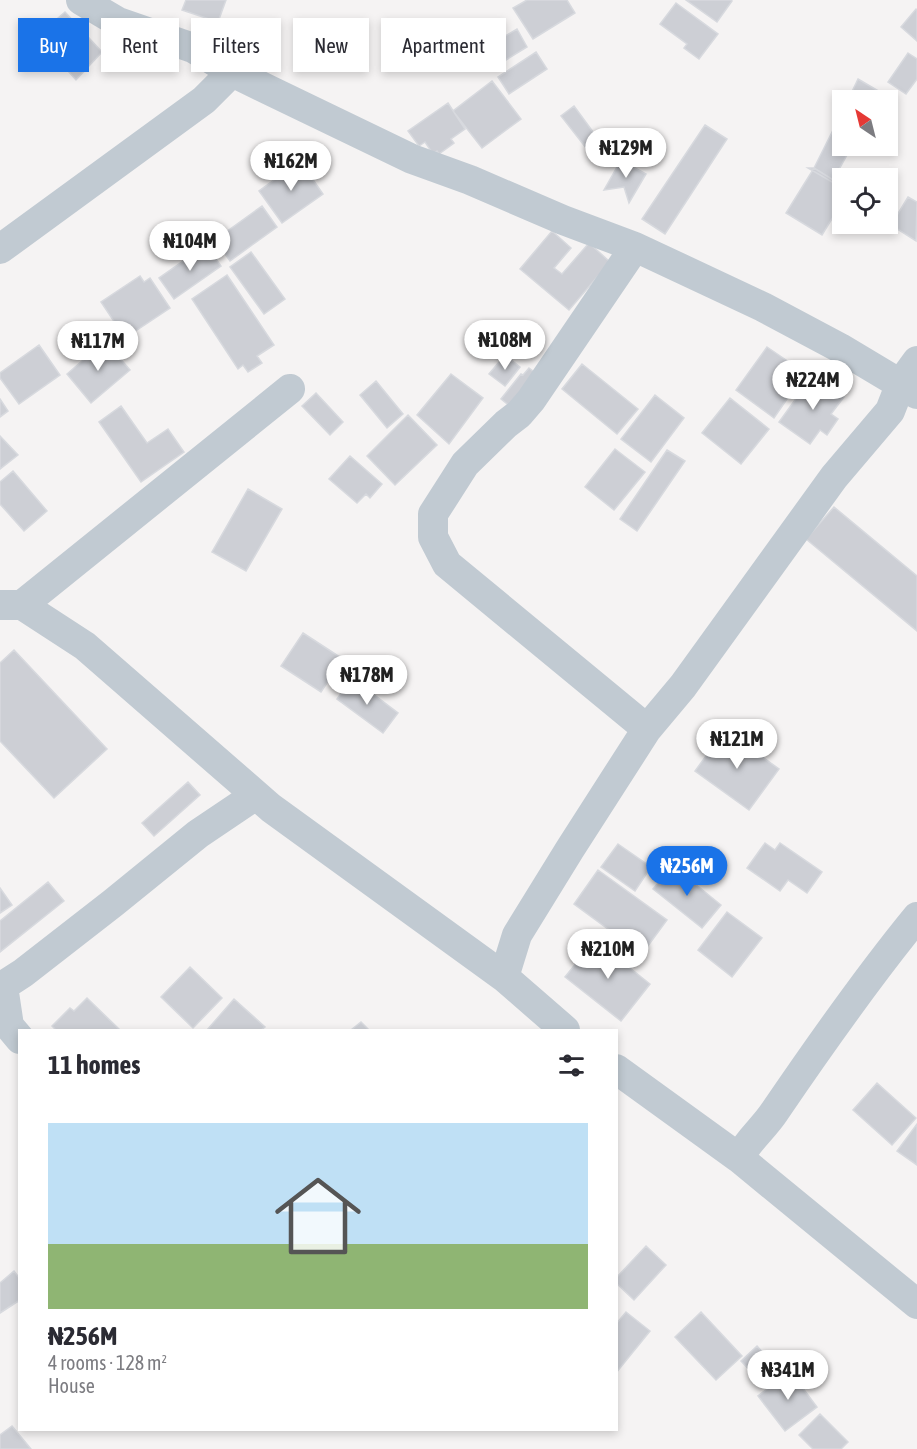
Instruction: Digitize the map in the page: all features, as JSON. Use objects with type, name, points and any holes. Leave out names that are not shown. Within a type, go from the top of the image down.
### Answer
[{"type":"street","points":[[81,0],[118,22],[191,47]]},
{"type":"street","points":[[0,249],[204,100],[232,72],[412,159],[635,247],[912,380],[890,411],[834,477],[683,686],[648,729],[517,935],[504,977]]},
{"type":"street","points":[[635,247],[531,400],[465,464],[433,514],[433,537],[447,564],[648,729]]},
{"type":"street","points":[[290,389],[11,605],[85,646],[271,808],[504,977],[564,1029]]},
{"type":"street","points":[[18,1037],[9,1026],[1,987],[104,910],[198,834],[256,795]]},
{"type":"street","points":[[739,1158],[747,1142],[766,1124],[823,1040],[917,917]]},
{"type":"street","points":[[618,1070],[739,1158],[917,1304]]},
{"type":"building","points":[[186,0],[226,0],[219,18],[206,18],[182,10]]},
{"type":"building","points":[[527,0],[567,0],[575,13],[533,39],[513,8]]},
{"type":"building","points":[[686,0],[730,0],[732,1],[717,22]]},
{"type":"building","points":[[676,3],[718,34],[699,59],[684,48],[687,44],[660,24]]},
{"type":"building","points":[[917,10],[917,41],[901,27]]},
{"type":"building","points":[[65,12],[71,18],[58,18]]},
{"type":"building","points":[[517,29],[527,47],[506,60],[506,36]]},
{"type":"building","points":[[89,38],[101,51],[89,66]]},
{"type":"building","points":[[536,52],[547,69],[509,94],[498,77]]},
{"type":"building","points":[[908,53],[917,59],[917,79],[906,94],[888,82]]},
{"type":"building","points":[[69,72],[83,72],[76,80]]},
{"type":"building","points":[[858,79],[877,90],[853,90]]},
{"type":"building","points":[[492,81],[521,119],[482,148],[453,111]]},
{"type":"building","points":[[448,103],[465,129],[451,139],[454,143],[439,154],[437,151],[433,154],[425,142],[419,146],[408,131]]},
{"type":"building","points":[[574,106],[602,144],[590,153],[561,116]]},
{"type":"building","points":[[705,125],[727,139],[665,234],[642,219]]},
{"type":"building","points":[[832,132],[832,156],[846,156],[840,168],[832,168],[832,182],[808,168],[814,168]]},
{"type":"building","points":[[621,160],[646,174],[629,203],[624,187],[604,190]]},
{"type":"building","points":[[300,161],[323,194],[282,223],[259,191]]},
{"type":"building","points":[[814,168],[832,179],[832,219],[822,235],[786,213]]},
{"type":"building","points":[[908,197],[917,202],[916,241],[898,229],[898,213]]},
{"type":"building","points":[[262,206],[277,227],[230,261],[215,240]]},
{"type":"building","points":[[552,231],[571,248],[554,268],[562,274],[589,243],[610,262],[569,310],[520,269]]},
{"type":"building","points":[[206,245],[221,266],[174,299],[159,278]]},
{"type":"building","points":[[251,252],[285,299],[264,314],[230,267]]},
{"type":"building","points":[[227,275],[274,345],[257,356],[262,363],[248,372],[243,365],[238,369],[192,299]]},
{"type":"building","points":[[140,276],[144,282],[150,278],[170,308],[125,338],[101,302]]},
{"type":"building","points":[[105,341],[130,370],[91,403],[67,374]]},
{"type":"building","points":[[39,345],[60,375],[19,404],[0,378],[0,373]]},
{"type":"building","points":[[767,347],[805,373],[774,418],[736,390]]},
{"type":"building","points":[[505,355],[520,367],[505,386],[489,374]]},
{"type":"building","points":[[582,364],[638,409],[617,434],[562,389]]},
{"type":"building","points":[[529,368],[542,378],[516,411],[501,399],[521,374],[523,375]]},
{"type":"building","points":[[451,374],[483,398],[449,444],[417,415]]},
{"type":"building","points":[[813,375],[844,397],[831,414],[838,419],[827,435],[820,430],[810,444],[779,422]]},
{"type":"building","points":[[376,381],[403,414],[387,428],[360,395]]},
{"type":"building","points":[[316,393],[343,422],[330,435],[302,406]]},
{"type":"building","points":[[655,395],[684,418],[651,462],[621,439]]},
{"type":"building","points":[[730,398],[769,429],[741,464],[702,433]]},
{"type":"building","points":[[0,399],[8,411],[0,417]]},
{"type":"building","points":[[121,406],[147,443],[168,429],[184,452],[141,482],[99,422]]},
{"type":"building","points":[[408,415],[437,445],[395,485],[367,456]]},
{"type":"building","points":[[0,436],[18,455],[0,469]]},
{"type":"building","points":[[615,449],[645,472],[614,510],[585,487]]},
{"type":"building","points":[[667,450],[685,461],[637,531],[620,519]]},
{"type":"building","points":[[350,456],[382,484],[370,498],[366,494],[357,503],[329,479]]},
{"type":"building","points":[[13,471],[47,511],[24,531],[0,504],[0,482]]},
{"type":"building","points":[[248,489],[282,509],[246,571],[212,552]]},
{"type":"building","points":[[834,507],[917,576],[917,631],[806,539]]},
{"type":"building","points":[[303,633],[343,659],[321,692],[281,666]]},
{"type":"building","points":[[14,650],[107,749],[54,798],[0,741],[0,663]]},
{"type":"building","points":[[352,678],[398,713],[383,733],[337,699]]},
{"type":"building","points":[[725,730],[779,769],[749,810],[695,771]]},
{"type":"building","points":[[188,782],[200,795],[154,836],[142,823]]},
{"type":"building","points":[[765,843],[775,850],[780,843],[822,872],[807,893],[788,880],[780,891],[747,868]]},
{"type":"building","points":[[618,844],[651,867],[635,891],[601,867]]},
{"type":"building","points":[[673,866],[721,905],[702,928],[653,889]]},
{"type":"building","points":[[598,870],[667,920],[642,954],[574,904]]},
{"type":"building","points":[[48,882],[64,901],[0,952],[0,921]]},
{"type":"building","points":[[0,888],[12,905],[0,913]]},
{"type":"building","points":[[727,912],[762,938],[732,977],[698,950]]},
{"type":"building","points":[[595,940],[650,984],[621,1021],[565,977]]},
{"type":"building","points":[[190,967],[222,998],[193,1028],[161,997]]},
{"type":"building","points":[[87,998],[119,1029],[55,1029],[52,1026],[70,1008],[74,1011]]},
{"type":"building","points":[[234,999],[265,1027],[262,1029],[208,1029]]},
{"type":"building","points":[[361,1022],[368,1029],[352,1029]]},
{"type":"building","points":[[877,1083],[916,1118],[892,1145],[853,1110]]},
{"type":"building","points":[[917,1124],[917,1165],[897,1151]]},
{"type":"building","points":[[646,1246],[666,1265],[634,1300],[618,1285],[618,1276]]},
{"type":"building","points":[[14,1271],[18,1276],[18,1301],[0,1313],[0,1283]]},
{"type":"building","points":[[626,1312],[650,1331],[618,1371],[618,1322]]},
{"type":"building","points":[[701,1312],[742,1356],[716,1380],[675,1337]]},
{"type":"building","points":[[757,1346],[775,1366],[759,1380],[741,1361]]},
{"type":"building","points":[[790,1371],[817,1407],[785,1431],[758,1396]]},
{"type":"building","points":[[820,1414],[848,1442],[841,1449],[813,1449],[799,1435]]},
{"type":"building","points":[[12,1426],[31,1449],[0,1449],[0,1435]]}]
